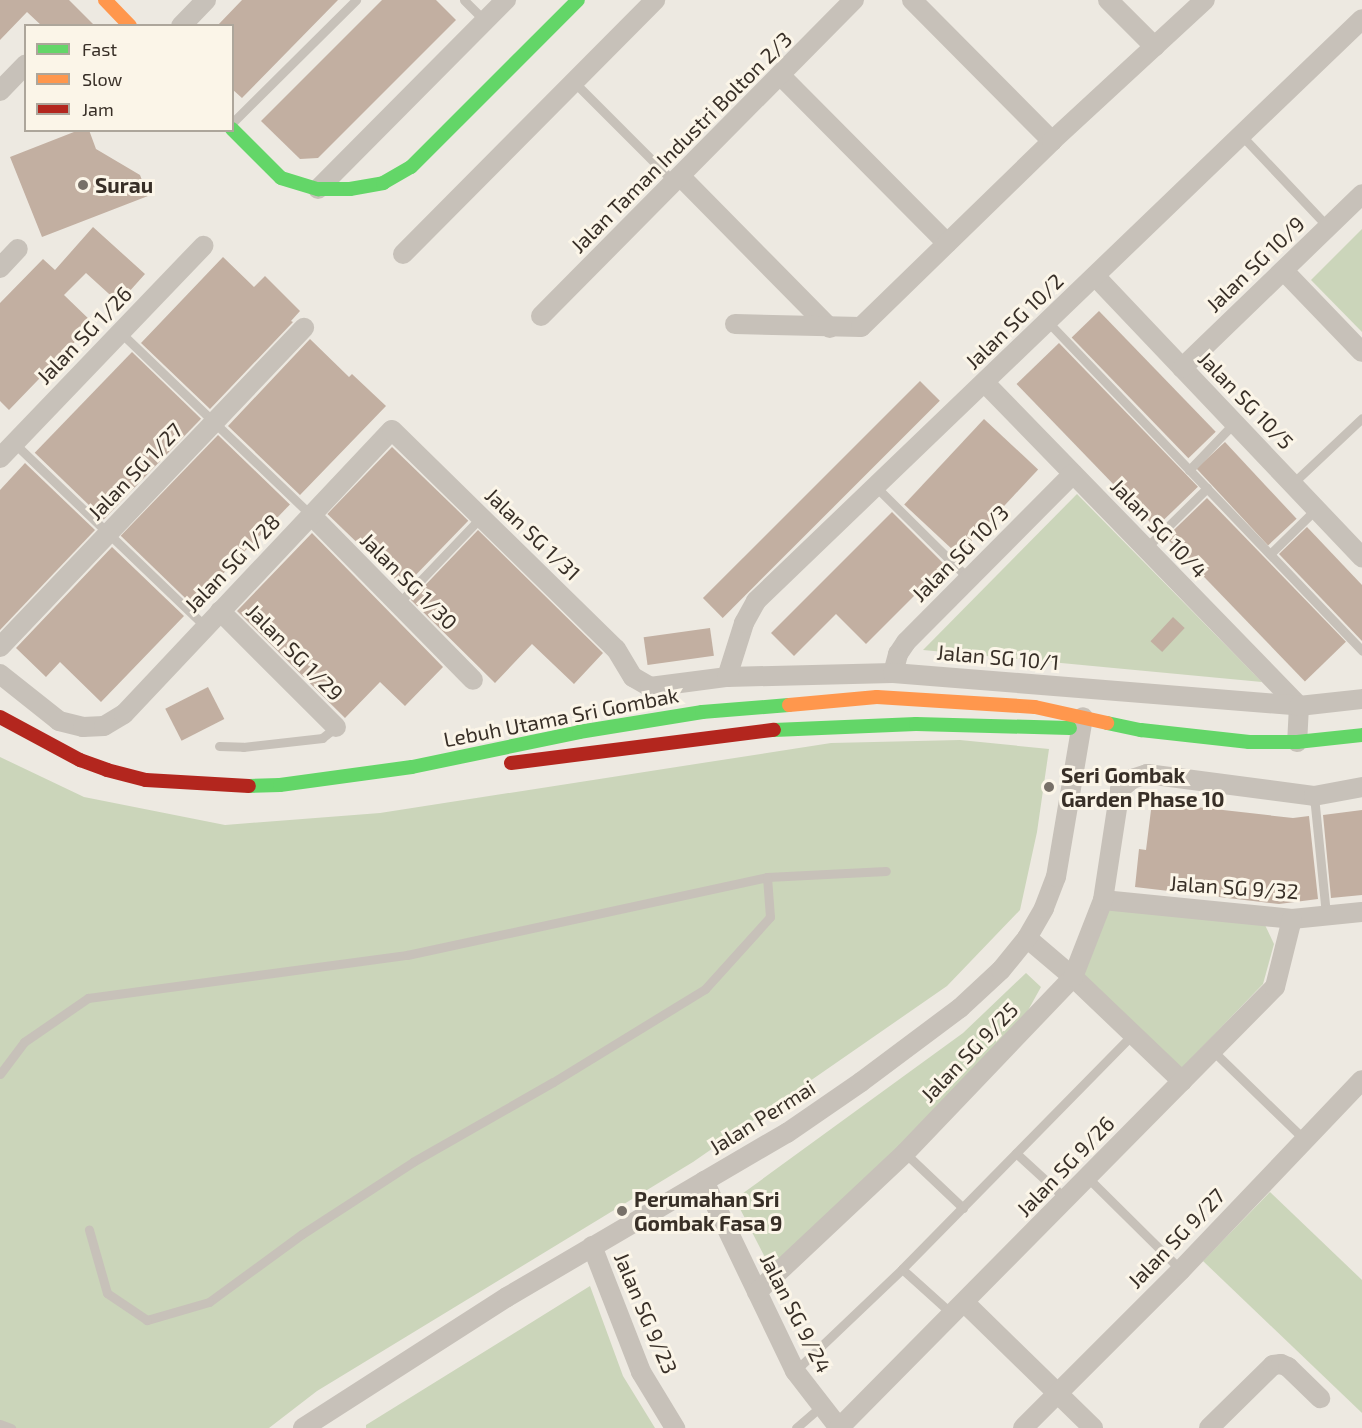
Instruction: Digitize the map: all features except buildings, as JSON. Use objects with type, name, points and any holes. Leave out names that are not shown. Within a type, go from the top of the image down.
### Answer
[{"type":"street","points":[[105,0],[128,24]]},
{"type":"street","points":[[183,24],[206,0]]},
{"type":"street","points":[[318,189],[506,0]]},
{"type":"street","points":[[234,131],[281,178],[318,189],[350,189],[382,183],[411,167],[578,0]]},
{"type":"street","points":[[403,254],[655,0]]},
{"type":"street","name":"Jalan Taman Industri Bolton 2/3","points":[[542,316],[854,0]]},
{"type":"street","points":[[1108,0],[1155,46]]},
{"type":"street","points":[[735,324],[861,327],[1052,141],[1205,0]]},
{"type":"street","points":[[915,1],[1052,141]]},
{"type":"street","name":"Jalan SG 10/2","points":[[727,676],[748,611],[875,486],[1362,19]]},
{"type":"street","points":[[0,91],[24,66]]},
{"type":"street","points":[[780,75],[947,243]]},
{"type":"street","points":[[678,180],[830,328]]},
{"type":"street","name":"Jalan SG 10/9","points":[[1182,368],[1362,194]]},
{"type":"street","name":"Jalan SG 1/26","points":[[7,450],[203,246]]},
{"type":"street","points":[[0,268],[18,249]]},
{"type":"street","points":[[1284,271],[1362,352]]},
{"type":"street","name":"Jalan SG 10/5","points":[[1095,276],[1362,557]]},
{"type":"street","name":"Jalan SG 1/27","points":[[0,647],[304,328]]},
{"type":"street","name":"Jalan SG 10/4","points":[[985,382],[1299,706]]},
{"type":"street","name":"Jalan SG 1/28","points":[[0,674],[59,721],[83,727],[104,726],[124,714],[392,430]]},
{"type":"street","name":"Jalan SG 1/31","points":[[392,430],[616,649],[633,677]]},
{"type":"street","name":"Jalan SG 10/3","points":[[893,673],[898,654],[906,642],[1073,474]]},
{"type":"street","name":"Jalan SG 1/30","points":[[311,515],[473,680]]},
{"type":"street","name":"Jalan SG 1/29","points":[[219,611],[336,727]]},
{"type":"street","name":"Jalan SG 10/1","points":[[633,677],[650,687],[727,676],[893,673],[1299,706],[1362,699]]},
{"type":"street","name":"Lebuh Utama Sri Gombak","points":[[0,717],[80,760],[107,770],[146,780],[234,786],[280,785],[412,767],[579,732],[702,712],[877,697],[1035,707],[1082,723]]},
{"type":"street","points":[[1297,742],[1299,706]]},
{"type":"street","name":"Lebuh Utama Sri Gombak","points":[[500,765],[761,730],[916,724],[1082,723],[1249,742],[1297,742],[1362,735]]},
{"type":"street","name":"Jalan Permai","points":[[316,1424],[592,1246],[787,1133],[861,1082],[960,1008],[1001,970],[1027,939],[1044,908],[1056,877],[1082,723]]},
{"type":"street","name":"Jalan SG 9/25","points":[[757,1292],[906,1153],[1073,977],[1103,900],[1120,789],[1132,779],[1147,774],[1314,796]]},
{"type":"street","points":[[1314,796],[1362,787]]},
{"type":"street","points":[[235,800],[300,797]]},
{"type":"street","name":"Jalan SG 9/32","points":[[1103,900],[1292,919],[1362,912]]},
{"type":"street","name":"Jalan SG 9/26","points":[[839,1428],[1275,987],[1292,919]]},
{"type":"street","points":[[1027,939],[1073,977],[1182,1081]]},
{"type":"street","name":"Jalan SG 9/27","points":[[1023,1428],[1181,1269],[1362,1080]]},
{"type":"street","name":"Jalan SG 9/24","points":[[704,1181],[795,1371],[839,1428]]},
{"type":"street","name":"Jalan SG 9/23","points":[[592,1246],[641,1372],[675,1428]]},
{"type":"street","points":[[959,1309],[1057,1393],[1093,1428]]},
{"type":"street","points":[[1209,1428],[1274,1365],[1281,1364],[1288,1367],[1320,1398]]},
{"type":"lane","points":[[234,121],[356,0]]},
{"type":"lane","points":[[464,0],[485,21]]},
{"type":"lane","points":[[574,82],[678,180]]},
{"type":"lane","points":[[1242,136],[1328,227]]},
{"type":"lane","points":[[1048,322],[1362,651]]},
{"type":"lane","points":[[120,332],[311,515]]},
{"type":"lane","points":[[1292,483],[1362,418]]},
{"type":"lane","points":[[1189,470],[1234,423]]},
{"type":"lane","points":[[7,450],[108,534],[205,626]]},
{"type":"lane","points":[[875,486],[968,578]]},
{"type":"lane","points":[[1145,549],[1207,488]]},
{"type":"lane","points":[[1270,554],[1316,509]]},
{"type":"lane","points":[[398,604],[481,517]]},
{"type":"lane","points":[[219,746],[243,747],[322,738],[336,727]]},
{"type":"lane","points":[[1314,796],[1326,914]]},
{"type":"lane","points":[[0,1074],[24,1042],[88,998],[407,955],[767,877],[886,872]]},
{"type":"lane","points":[[89,1230],[107,1293],[147,1320],[209,1302],[302,1234],[413,1162],[553,1082],[705,989],[770,917],[767,877]]},
{"type":"lane","points":[[795,1371],[902,1269],[1133,1034]]},
{"type":"lane","points":[[1213,1051],[1305,1140]]},
{"type":"lane","points":[[906,1153],[963,1208]]},
{"type":"lane","points":[[1016,1154],[1066,1199]]},
{"type":"lane","points":[[1088,1178],[1181,1269]]},
{"type":"lane","points":[[902,1269],[959,1309]]},
{"type":"lane","points":[[796,1428],[821,1406]]},
{"type":"lane","points":[[0,1424],[10,1428]]},
{"type":"green space","points":[[1362,229],[1362,332],[1311,280]]},
{"type":"green space","points":[[1077,494],[1262,682],[923,650]]},
{"type":"green space","points":[[960,740],[1049,749],[1037,832],[1020,910],[947,986],[693,1162],[317,1391],[269,1428],[0,1428],[0,757],[84,797],[225,825],[380,813],[831,743]]},
{"type":"green space","points":[[1108,909],[1265,925],[1274,944],[1263,984],[1181,1069],[1079,974]]},
{"type":"green space","points":[[1026,973],[1041,987],[1021,1023],[861,1190],[772,1271],[735,1199],[963,1033]]},
{"type":"green space","points":[[1270,1192],[1362,1280],[1362,1413],[1203,1261]]},
{"type":"green space","points":[[590,1286],[623,1376],[655,1428],[366,1428],[366,1425]]},
{"type":"traffic: fast","points":[[234,131],[281,178],[318,189],[350,189],[383,183],[411,167],[578,0]]},
{"type":"traffic: fast","points":[[249,786],[280,785],[412,767],[579,732],[702,712],[789,705]]},
{"type":"traffic: fast","points":[[1107,723],[1141,730],[1249,742],[1297,742],[1362,735]]},
{"type":"traffic: fast","points":[[774,730],[916,724],[1070,728]]},
{"type":"traffic: slow","points":[[105,0],[128,24]]},
{"type":"traffic: slow","points":[[789,705],[877,697],[1035,707],[1107,723]]},
{"type":"traffic: jam","points":[[0,717],[80,760],[107,770],[146,780],[249,786]]},
{"type":"traffic: jam","points":[[511,763],[774,730]]},
{"type":"place","name":"Surau","points":[[83,185]]},
{"type":"place","name":"Seri Gombak Garden Phase 10","points":[[1049,787]]},
{"type":"place","name":"Perumahan Sri Gombak Fasa 9","points":[[622,1211]]}]
